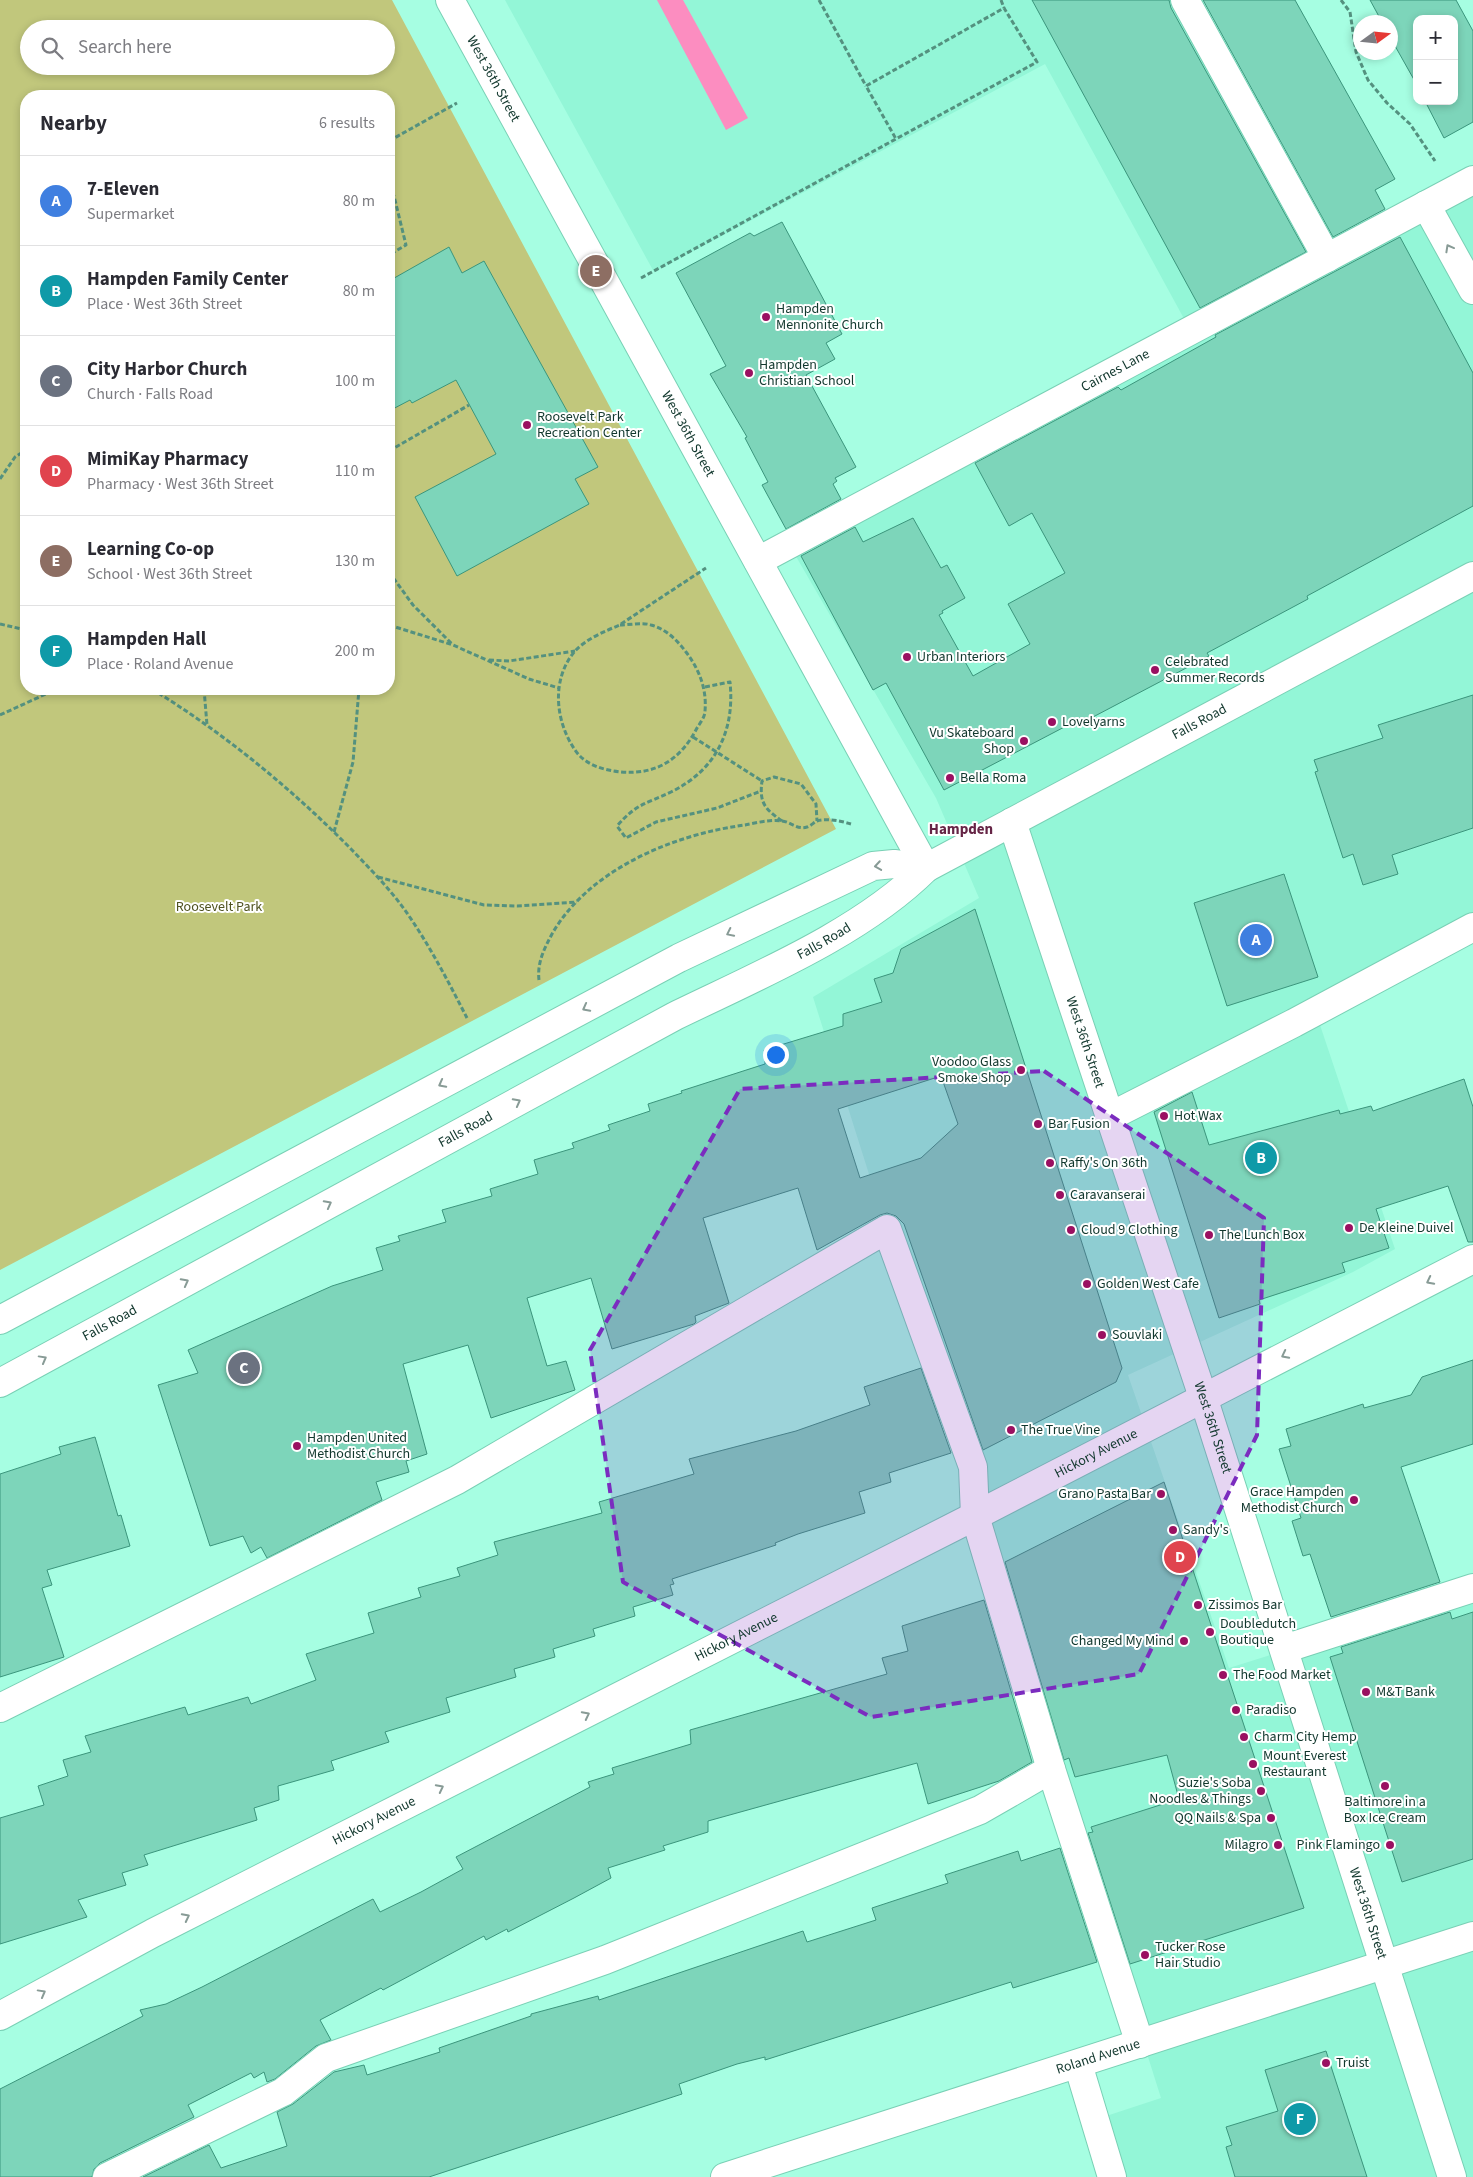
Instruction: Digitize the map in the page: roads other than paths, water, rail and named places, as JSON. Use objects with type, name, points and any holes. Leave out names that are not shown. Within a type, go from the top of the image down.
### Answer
[{"type":"street","name":"West 36th Street","points":[[450,0],[926,868]]},
{"type":"street","points":[[1185,0],[1327,258]]},
{"type":"street","name":"Cairnes Lane","points":[[758,562],[1473,180]]},
{"type":"street","points":[[1426,205],[1473,290]]},
{"type":"street","name":"Falls Road","points":[[0,1383],[675,1016],[790,960],[868,915],[905,889],[926,868],[1473,576]]},
{"type":"street","name":"West 36th Street","points":[[1012,822],[1203,1397],[1452,2177]]},
{"type":"street","points":[[0,1320],[679,958],[872,866],[894,864],[926,868]]},
{"type":"street","points":[[1109,1117],[1294,1023],[1473,927]]},
{"type":"street","points":[[0,1708],[457,1480],[887,1229],[973,1467],[975,1516],[1050,1769],[1140,2044]]},
{"type":"street","name":"Hickory Avenue","points":[[0,2016],[162,1929],[975,1516],[1473,1259]]},
{"type":"street","points":[[1284,1649],[1473,1588]]},
{"type":"street","points":[[106,2177],[283,2092],[326,2058],[605,1960],[980,1810],[1050,1769]]},
{"type":"street","name":"Roland Avenue","points":[[725,2177],[1473,1936]]},
{"type":"street","points":[[1078,2064],[1112,2177]]},
{"type":"place","name":"Learning Co-op","points":[[596,271]]},
{"type":"place","name":"Hampden Mennonite Church","points":[[766,317]]},
{"type":"place","name":"Hampden Christian School","points":[[749,373]]},
{"type":"place","name":"Roosevelt Park Recreation Center","points":[[527,425]]},
{"type":"place","name":"Urban Interiors","points":[[907,657]]},
{"type":"place","name":"Celebrated Summer Records","points":[[1155,670]]},
{"type":"place","name":"Lovelyarns","points":[[1052,722]]},
{"type":"place","name":"Vu Skateboard Shop","points":[[1024,741]]},
{"type":"place","name":"Bella Roma","points":[[950,778]]},
{"type":"place","name":"7-Eleven","points":[[1256,940]]},
{"type":"place","name":"Voodoo Glass Smoke Shop","points":[[1021,1070]]},
{"type":"place","name":"Hot Wax","points":[[1164,1116]]},
{"type":"place","name":"Bar Fusion","points":[[1038,1124]]},
{"type":"place","name":"Hampden Family Center","points":[[1261,1158]]},
{"type":"place","name":"Raffy's On 36th","points":[[1050,1163]]},
{"type":"place","name":"Caravanserai","points":[[1060,1195]]},
{"type":"place","name":"De Kleine Duivel","points":[[1349,1228]]},
{"type":"place","name":"Cloud 9 Clothing","points":[[1071,1230]]},
{"type":"place","name":"The Lunch Box","points":[[1209,1235]]},
{"type":"place","name":"Golden West Cafe","points":[[1087,1284]]},
{"type":"place","name":"Souvlaki","points":[[1102,1335]]},
{"type":"place","name":"City Harbor Church","points":[[244,1368]]},
{"type":"place","name":"The True Vine","points":[[1011,1430]]},
{"type":"place","name":"Hampden United Methodist Church","points":[[297,1446]]},
{"type":"place","name":"Grano Pasta Bar","points":[[1161,1494]]},
{"type":"place","name":"Grace Hampden Methodist Church","points":[[1354,1500]]},
{"type":"place","name":"Sandy's","points":[[1173,1530]]},
{"type":"place","name":"MimiKay Pharmacy","points":[[1180,1557]]},
{"type":"place","name":"Zissimos Bar","points":[[1198,1605]]},
{"type":"place","name":"Doubledutch Boutique","points":[[1210,1632]]},
{"type":"place","name":"Changed My Mind","points":[[1184,1641]]},
{"type":"place","name":"The Food Market","points":[[1223,1675]]},
{"type":"place","name":"M&T Bank","points":[[1366,1692]]},
{"type":"place","name":"Paradiso","points":[[1236,1710]]},
{"type":"place","name":"Charm City Hemp","points":[[1244,1737]]},
{"type":"place","name":"Mount Everest Restaurant","points":[[1253,1764]]},
{"type":"place","name":"Baltimore in a Box Ice Cream","points":[[1385,1786]]},
{"type":"place","name":"Suzie's Soba Noodles & Things","points":[[1261,1791]]},
{"type":"place","name":"QQ Nails & Spa","points":[[1271,1818]]},
{"type":"place","name":"Milagro","points":[[1278,1845]]},
{"type":"place","name":"Pink Flamingo","points":[[1390,1845]]},
{"type":"place","name":"Tucker Rose Hair Studio","points":[[1145,1955]]},
{"type":"place","name":"Truist","points":[[1326,2063]]},
{"type":"place","name":"Hampden Hall","points":[[1300,2119]]},
{"type":"district","name":"Hampden","points":[[961,829]]},
{"type":"park label","name":"Roosevelt Park","points":[[219,907]]}]
